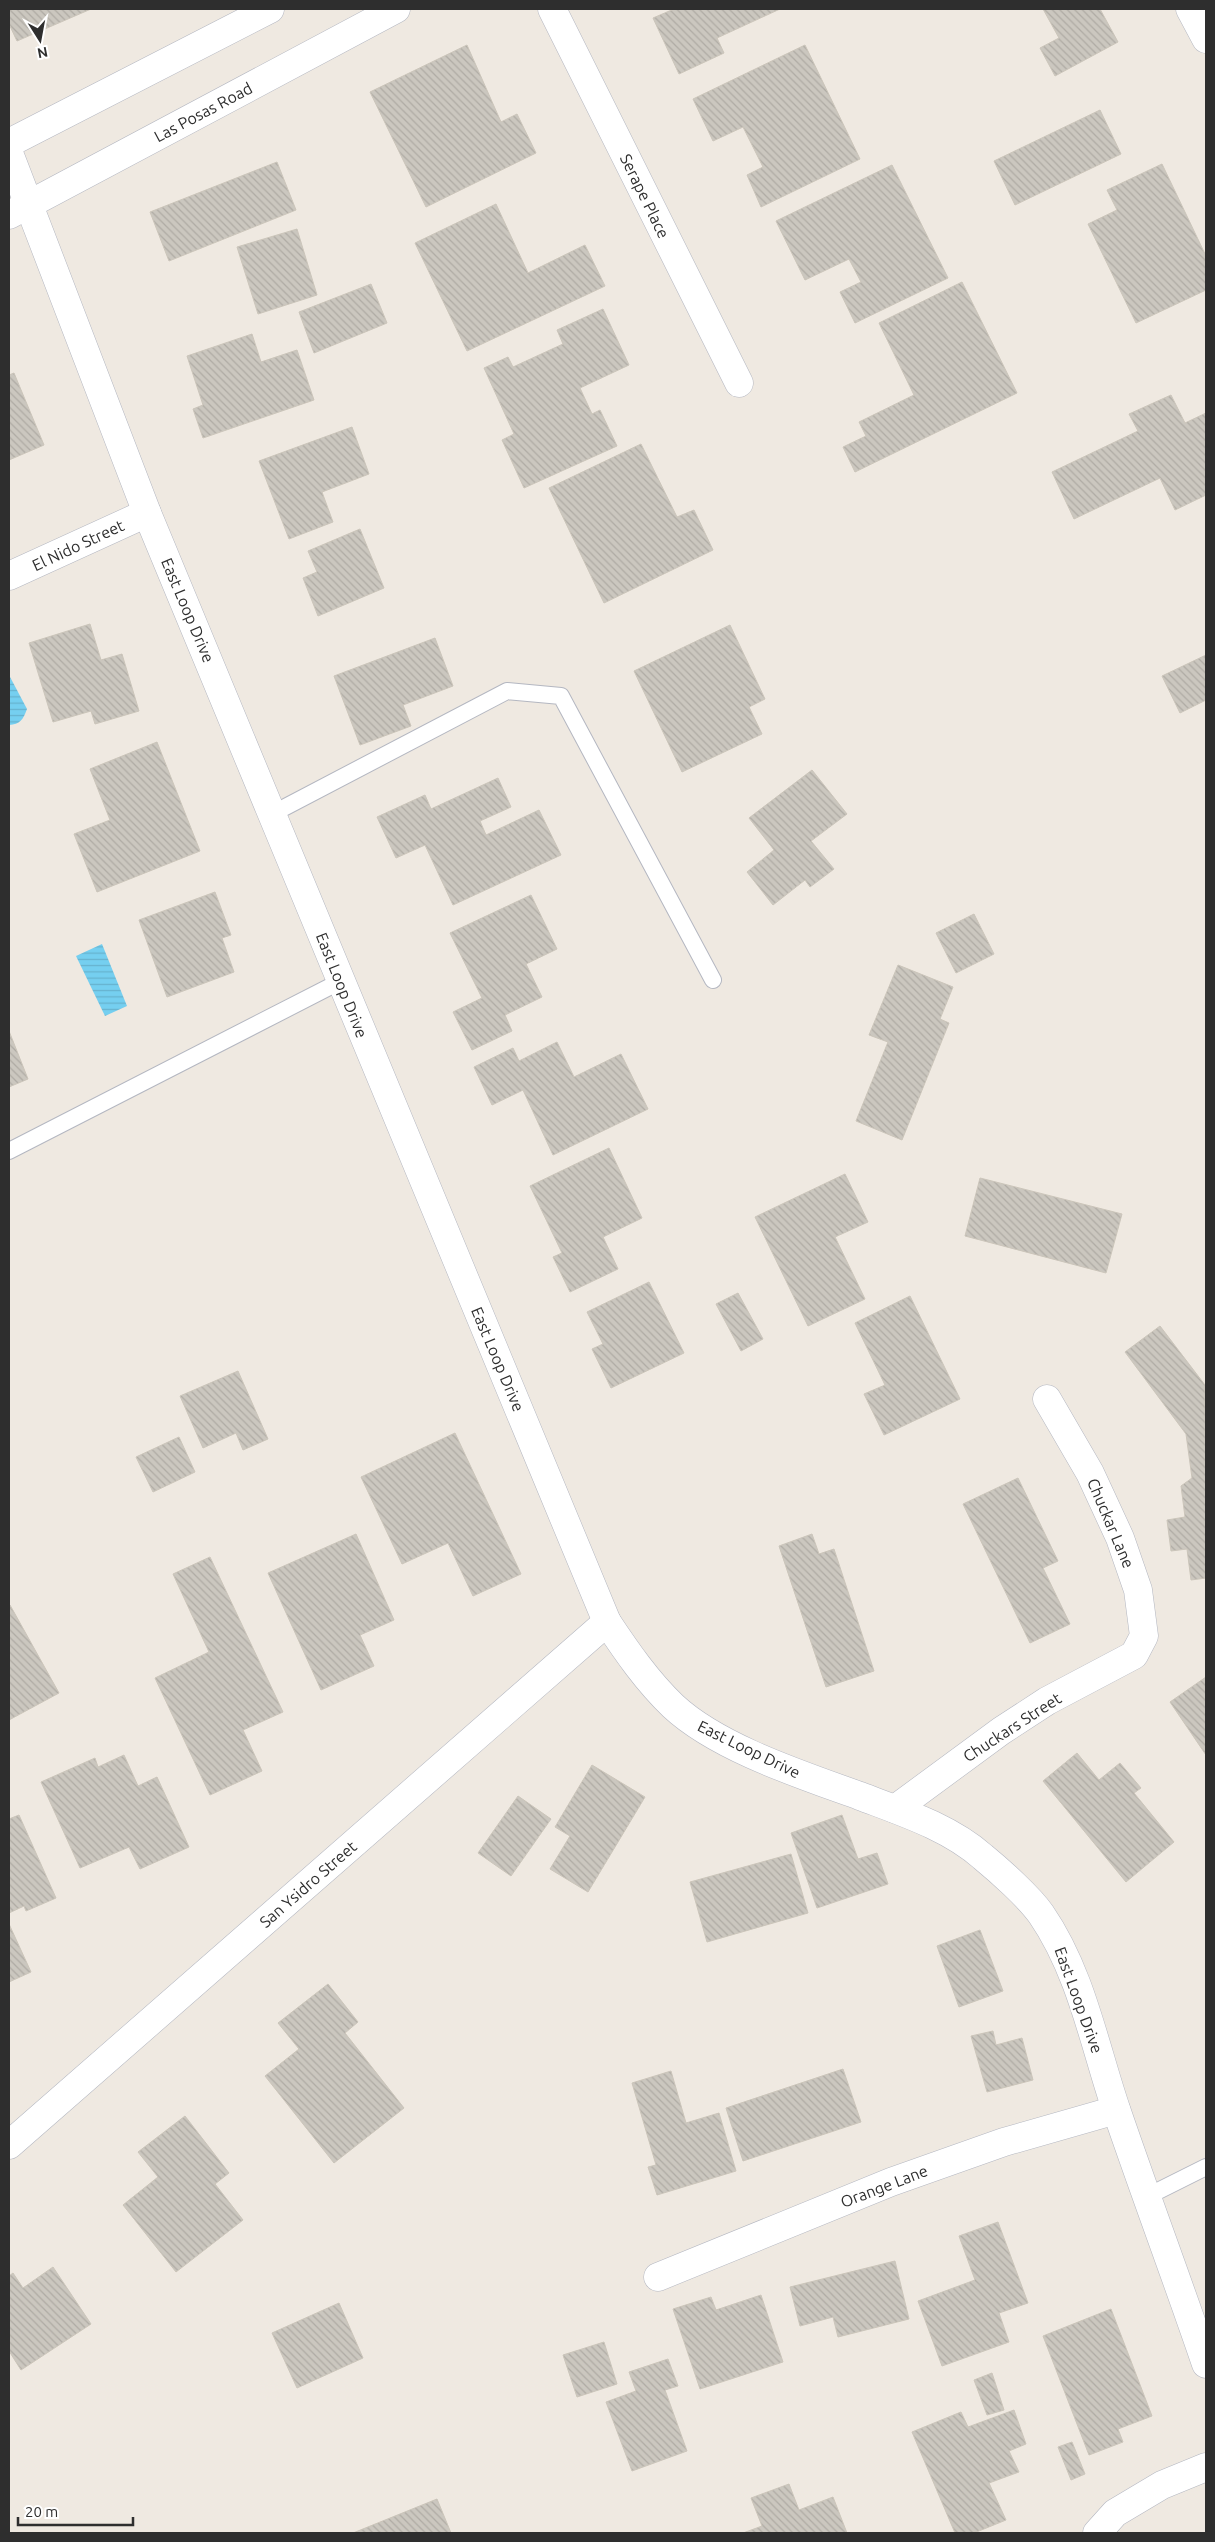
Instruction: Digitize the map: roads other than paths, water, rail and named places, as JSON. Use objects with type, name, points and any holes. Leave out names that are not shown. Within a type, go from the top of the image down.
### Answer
[{"type":"street","points":[[9,143],[270,9]]},
{"type":"street","name":"Las Posas Road","points":[[19,210],[396,9]]},
{"type":"street","name":"Serape Place","points":[[552,9],[739,383]]},
{"type":"street","points":[[1190,9],[1206,39]]},
{"type":"street","name":"East Loop Drive","points":[[9,154],[19,210],[147,513],[607,1622],[640,1670],[672,1705],[714,1736],[803,1776],[895,1809],[940,1829],[982,1856],[1040,1912],[1058,1941],[1076,1984],[1116,2110],[1206,2364]]},
{"type":"street","name":"El Nido Street","points":[[9,576],[147,513]]},
{"type":"street","name":"Chuckar Lane","points":[[1047,1399],[1090,1473],[1120,1538],[1138,1590],[1144,1636],[1134,1655]]},
{"type":"street","name":"San Ysidro Street","points":[[9,2145],[607,1622]]},
{"type":"street","name":"Chuckars Street","points":[[895,1809],[1008,1726],[1047,1701],[1134,1655]]},
{"type":"street","name":"Orange Lane","points":[[658,2277],[891,2182],[1004,2142],[1116,2110]]},
{"type":"street","points":[[1097,2533],[1115,2513],[1162,2485],[1206,2468]]},
{"type":"lane","points":[[272,814],[507,691],[561,696],[713,980]]},
{"type":"lane","points":[[9,1151],[341,981]]},
{"type":"lane","points":[[1148,2196],[1206,2167]]},
{"type":"water","points":[[9,675],[27,709],[21,721],[9,725]]},
{"type":"water","points":[[102,944],[127,1006],[105,1016],[76,956]]}]
